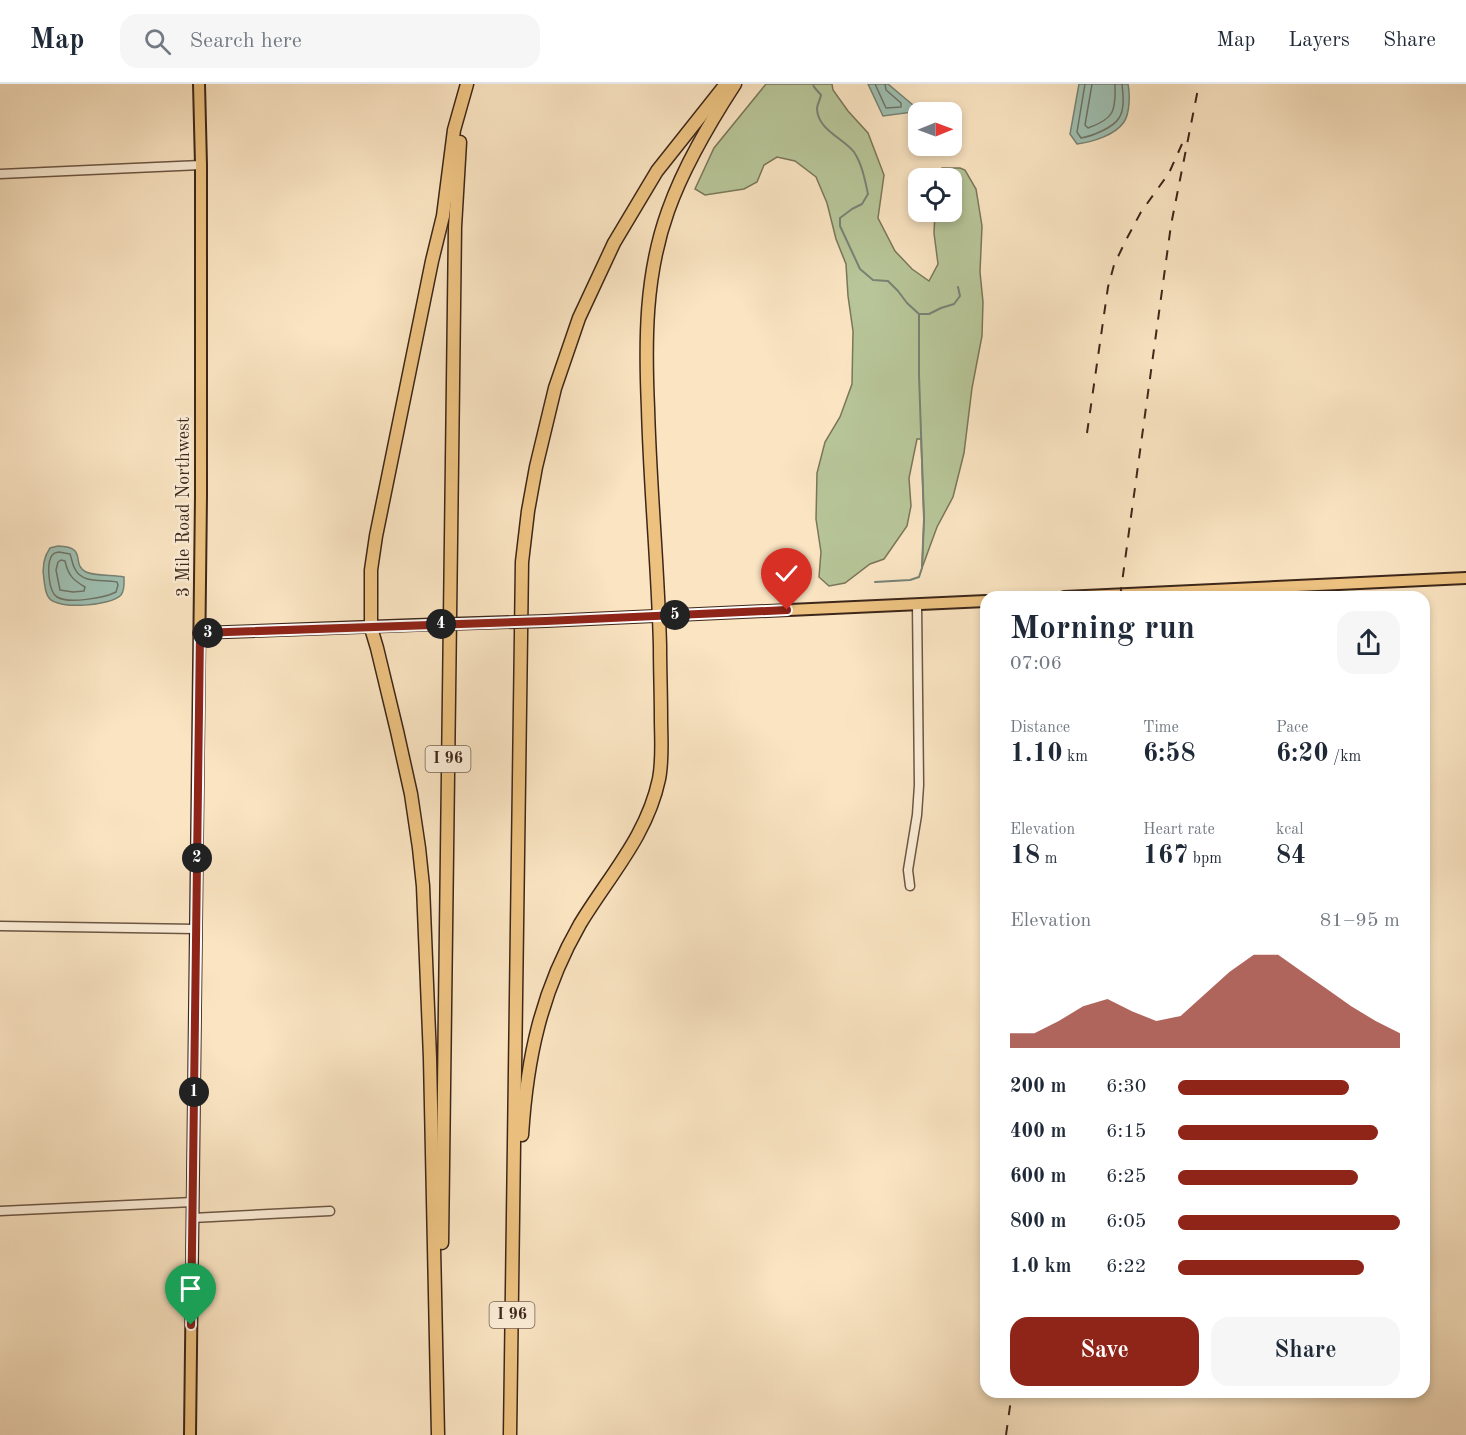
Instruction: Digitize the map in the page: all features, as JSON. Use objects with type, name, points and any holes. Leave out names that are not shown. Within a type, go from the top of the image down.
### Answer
[{"type":"highway","points":[[438,1435],[430,1058],[422,872],[418,835],[406,773],[371,627],[370,578],[376,536],[442,216],[454,130],[468,84]]},
{"type":"highway","name":"I 96","points":[[438,1435],[455,227],[461,136],[468,84]]},
{"type":"highway","name":"I 96","points":[[510,1435],[522,562],[528,511],[555,388],[579,318],[614,243],[657,171],[726,84]]},
{"type":"highway","points":[[512,1263],[523,1110],[533,1043],[540,1015],[566,950],[644,824],[658,780],[662,746],[659,616],[648,432],[646,351],[648,299],[657,251],[668,212],[688,162],[735,84]]},
{"type":"main road","name":"3 Mile Road Northwest","points":[[190,1435],[200,633],[200,84]]},
{"type":"main road","points":[[1191,591],[1466,578]]},
{"type":"main road","points":[[200,633],[546,621],[980,601]]},
{"type":"street","points":[[0,174],[201,165]]},
{"type":"street","points":[[910,886],[908,870],[917,815],[919,785],[917,604]]},
{"type":"street","points":[[0,926],[196,929]]},
{"type":"street","points":[[0,1211],[193,1202]]},
{"type":"street","points":[[192,1218],[330,1211]]},
{"type":"green space","points":[[766,84],[832,84],[833,90],[848,111],[868,133],[884,175],[878,218],[895,251],[912,269],[929,281],[938,264],[935,222],[962,222],[962,169],[976,189],[982,226],[980,272],[983,302],[982,336],[972,388],[964,453],[953,497],[937,527],[922,568],[924,519],[921,439],[917,439],[909,478],[911,506],[907,526],[884,559],[870,564],[845,583],[829,586],[819,577],[821,552],[816,519],[817,473],[825,442],[840,417],[852,384],[853,331],[846,264],[836,239],[827,203],[816,177],[795,161],[777,157],[764,165],[757,182],[744,189],[705,195],[695,189],[714,148]]},
{"type":"water","points":[[868,84],[888,84],[909,102],[908,113],[883,116]]},
{"type":"water","points":[[1079,84],[1128,84],[1129,98],[1127,114],[1120,127],[1103,137],[1077,144],[1070,134]]},
{"type":"water","points":[[58,546],[73,549],[81,569],[86,572],[124,577],[124,589],[121,595],[107,602],[96,604],[73,605],[54,602],[47,594],[43,572],[50,548]]},
{"type":"waterway","points":[[813,84],[821,95],[817,109],[818,116],[826,128],[854,152],[864,178],[868,194],[862,204],[840,218],[840,226],[860,269],[873,280],[888,281],[919,314],[929,314],[954,304],[960,296],[958,287]]},
{"type":"waterway","points":[[875,582],[910,580],[919,577],[922,568],[924,519],[919,314]]},
{"type":"railway","points":[[1121,591],[1171,225],[1199,84]]},
{"type":"railway","points":[[1087,433],[1108,287],[1114,265],[1141,212],[1169,173],[1182,144]]},
{"type":"railway","points":[[1006,1435],[1011,1398]]},
{"type":"route","points":[[191,1325],[200,633],[787,610]]}]
